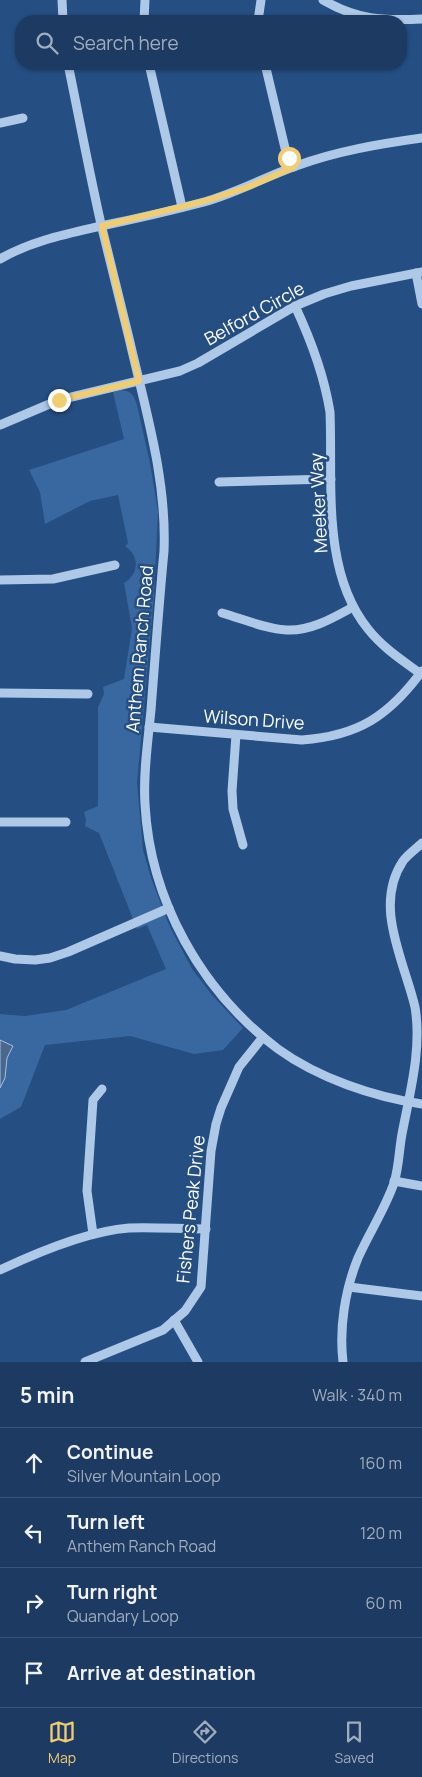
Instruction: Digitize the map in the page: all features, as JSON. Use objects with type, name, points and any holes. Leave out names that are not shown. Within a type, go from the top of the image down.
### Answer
[{"type":"street","points":[[62,0],[63,15]]},
{"type":"street","points":[[144,0],[144,15]]},
{"type":"street","points":[[259,15],[261,0]]},
{"type":"street","points":[[323,0],[357,15]]},
{"type":"street","points":[[407,19],[422,19]]},
{"type":"street","name":"Anthem Ranch Road","points":[[69,70],[102,226],[160,479],[165,528],[144,784],[152,856],[169,908],[182,938],[224,998],[280,1050],[317,1072],[366,1091],[422,1104]]},
{"type":"street","points":[[150,70],[182,207]]},
{"type":"street","points":[[266,70],[285,148],[294,167]]},
{"type":"street","points":[[0,123],[23,118]]},
{"type":"street","points":[[0,259],[31,244],[68,233],[205,201],[248,187],[325,156],[362,147],[422,138]]},
{"type":"street","name":"Belford Circle","points":[[0,425],[57,401],[180,371],[295,306],[324,294],[351,286],[419,273],[422,304]]},
{"type":"street","name":"Meeker Way","points":[[295,306],[314,349],[327,393],[330,412],[331,479],[336,556],[345,590],[367,628],[378,641],[421,672]]},
{"type":"street","points":[[219,482],[331,479]]},
{"type":"street","points":[[0,580],[53,579],[115,565]]},
{"type":"street","points":[[222,613],[287,630],[313,627],[354,607]]},
{"type":"street","name":"Wilson Drive","points":[[149,727],[302,740],[349,733],[388,711],[421,672]]},
{"type":"street","points":[[0,693],[88,694]]},
{"type":"street","points":[[236,735],[232,791],[233,809],[243,844]]},
{"type":"street","points":[[0,822],[66,822]]},
{"type":"street","points":[[342,1362],[341,1350],[346,1299],[358,1259],[394,1182],[416,1065],[420,1026],[390,918],[390,901],[397,871],[404,860],[422,843]]},
{"type":"street","points":[[0,956],[35,960],[50,958],[169,908]]},
{"type":"street","name":"Fishers Peak Drive","points":[[85,1362],[163,1330],[185,1311],[201,1287],[211,1152],[220,1113],[240,1067],[264,1037]]},
{"type":"street","points":[[93,1234],[87,1191],[93,1100],[102,1089]]},
{"type":"street","points":[[394,1182],[422,1186]]},
{"type":"street","points":[[0,1270],[24,1259],[93,1234],[128,1228],[206,1229]]},
{"type":"street","points":[[350,1287],[422,1296]]},
{"type":"street","points":[[174,1320],[198,1362]]},
{"type":"shaded area","points":[[121,390],[132,394],[137,405],[150,463],[158,512],[154,595],[137,783],[143,850],[151,878],[169,925],[192,969],[212,995],[243,1028],[223,1050],[194,1054],[130,1036],[45,1045],[21,1107],[0,1119],[0,1014],[25,1016],[66,1010],[166,969],[147,925],[137,929],[99,833],[85,826],[84,812],[98,806],[98,707],[104,694],[103,687],[124,679],[132,628],[124,583],[133,575],[136,565],[133,555],[125,546],[128,543],[118,495],[90,501],[45,524],[40,492],[29,470],[124,439],[113,392]]},
{"type":"shaded area","points":[[0,1040],[13,1046],[7,1058],[5,1078],[0,1088]]},
{"type":"route","points":[[59,400],[139,381],[102,226],[205,201],[248,187],[294,167],[289,158]]}]
